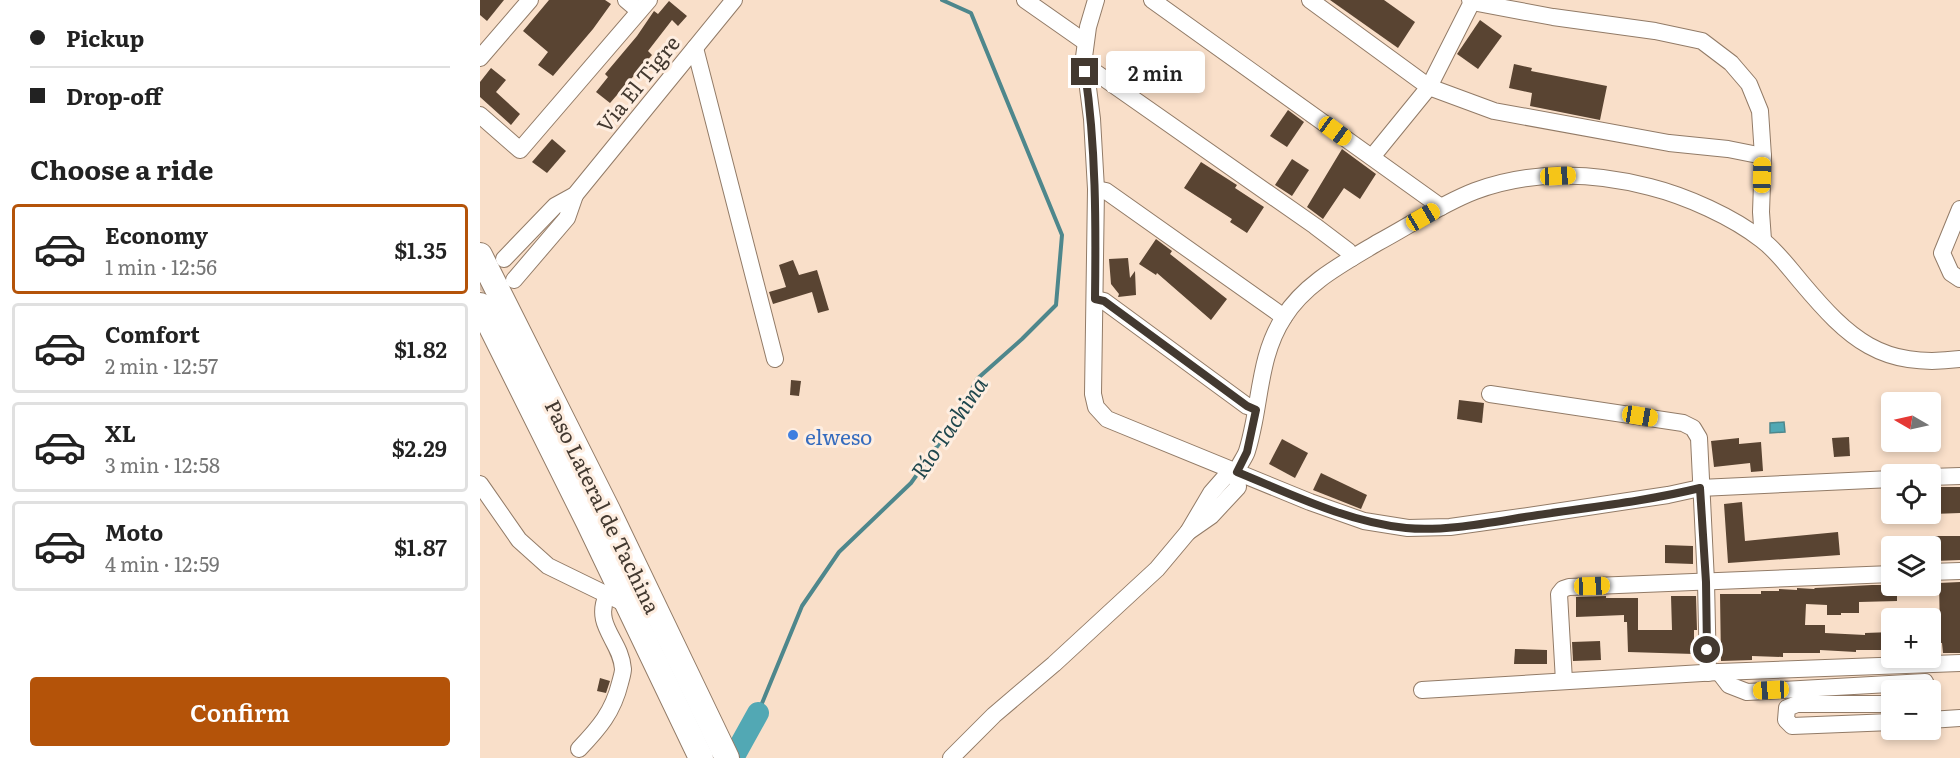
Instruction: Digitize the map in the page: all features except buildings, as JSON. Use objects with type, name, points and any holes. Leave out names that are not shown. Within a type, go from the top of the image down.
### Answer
[{"type":"highway","name":"Paso Lateral de Tachina","points":[[480,255],[608,510],[651,628],[672,696],[700,758]]},
{"type":"highway","name":"Paso Lateral de Tachina","points":[[480,305],[617,600],[651,628],[686,673],[727,758]]},
{"type":"street","points":[[480,58],[530,0]]},
{"type":"street","points":[[480,115],[520,150],[644,6],[626,0]]},
{"type":"street","name":"Via El Tigre","points":[[514,280],[567,218],[575,195],[734,0]]},
{"type":"street","points":[[1025,0],[1085,42]]},
{"type":"street","points":[[1096,0],[1085,42],[1085,72],[1092,119],[1096,189],[1093,394],[1100,412],[1112,422],[1310,502],[1365,521],[1408,528],[1450,527],[1668,495],[1700,488],[1881,480]]},
{"type":"street","points":[[1152,0],[1441,207]]},
{"type":"street","points":[[1310,0],[1429,87],[1494,111],[1669,143],[1728,149],[1763,156]]},
{"type":"street","points":[[1372,157],[1429,87],[1471,1],[1553,17],[1655,31],[1702,41],[1731,63],[1749,84],[1760,111],[1763,156],[1761,213],[1763,240]]},
{"type":"street","points":[[695,48],[776,359]]},
{"type":"street","points":[[1085,72],[1095,72],[1316,226],[1348,251],[1352,258]]},
{"type":"street","points":[[951,758],[994,715],[1054,664],[1157,569],[1188,532],[1211,516],[1232,495],[1238,487],[1237,472],[1247,452],[1265,359],[1284,317],[1300,298],[1317,282],[1352,258],[1441,207],[1474,191],[1505,182],[1542,176],[1575,175],[1606,177],[1651,187],[1737,224],[1763,240],[1844,329],[1867,345],[1909,360],[1960,359]]},
{"type":"street","points":[[1096,189],[1106,191],[1284,317]]},
{"type":"street","name":"Via El Tigre","points":[[504,259],[555,206],[575,195]]},
{"type":"street","points":[[1960,209],[1942,254],[1951,273],[1960,279]]},
{"type":"street","points":[[1095,299],[1104,301],[1247,406],[1256,410]]},
{"type":"street","points":[[1490,394],[1683,423],[1693,428],[1699,438],[1700,488],[1713,673],[1729,685],[1748,692],[1881,684]]},
{"type":"street","points":[[1941,477],[1960,476]]},
{"type":"street","points":[[480,484],[519,540],[548,566],[617,600],[602,612],[604,623],[616,646],[615,675],[618,691],[604,722],[579,749]]},
{"type":"street","points":[[1941,572],[1960,571]]},
{"type":"street","points":[[1564,681],[1559,594],[1563,589],[1881,574]]},
{"type":"street","points":[[1422,690],[1713,673],[1960,663]]},
{"type":"street","points":[[1881,704],[1797,704],[1787,708],[1786,716],[1792,726],[1881,722]]},
{"type":"street","points":[[1941,719],[1960,718]]},
{"type":"water","points":[[1784,422],[1785,432],[1770,433],[1770,423]]},
{"type":"waterway","name":"Río Tachina","points":[[758,713],[802,606],[839,552],[911,483],[958,417],[977,379],[1056,305],[1062,235],[971,13],[942,0]]},
{"type":"waterway","name":"Río Tachina","points":[[733,758],[758,713]]},
{"type":"tunnel","points":[[480,290],[496,270]]},
{"type":"place","name":"elweso","points":[[793,435]]},
{"type":"route","points":[[1085,72],[1092,119],[1096,189],[1095,299],[1104,301],[1247,406],[1256,410],[1247,452],[1237,472],[1310,502],[1365,521],[1408,528],[1450,527],[1668,495],[1700,488],[1706,582],[1707,650]]}]
